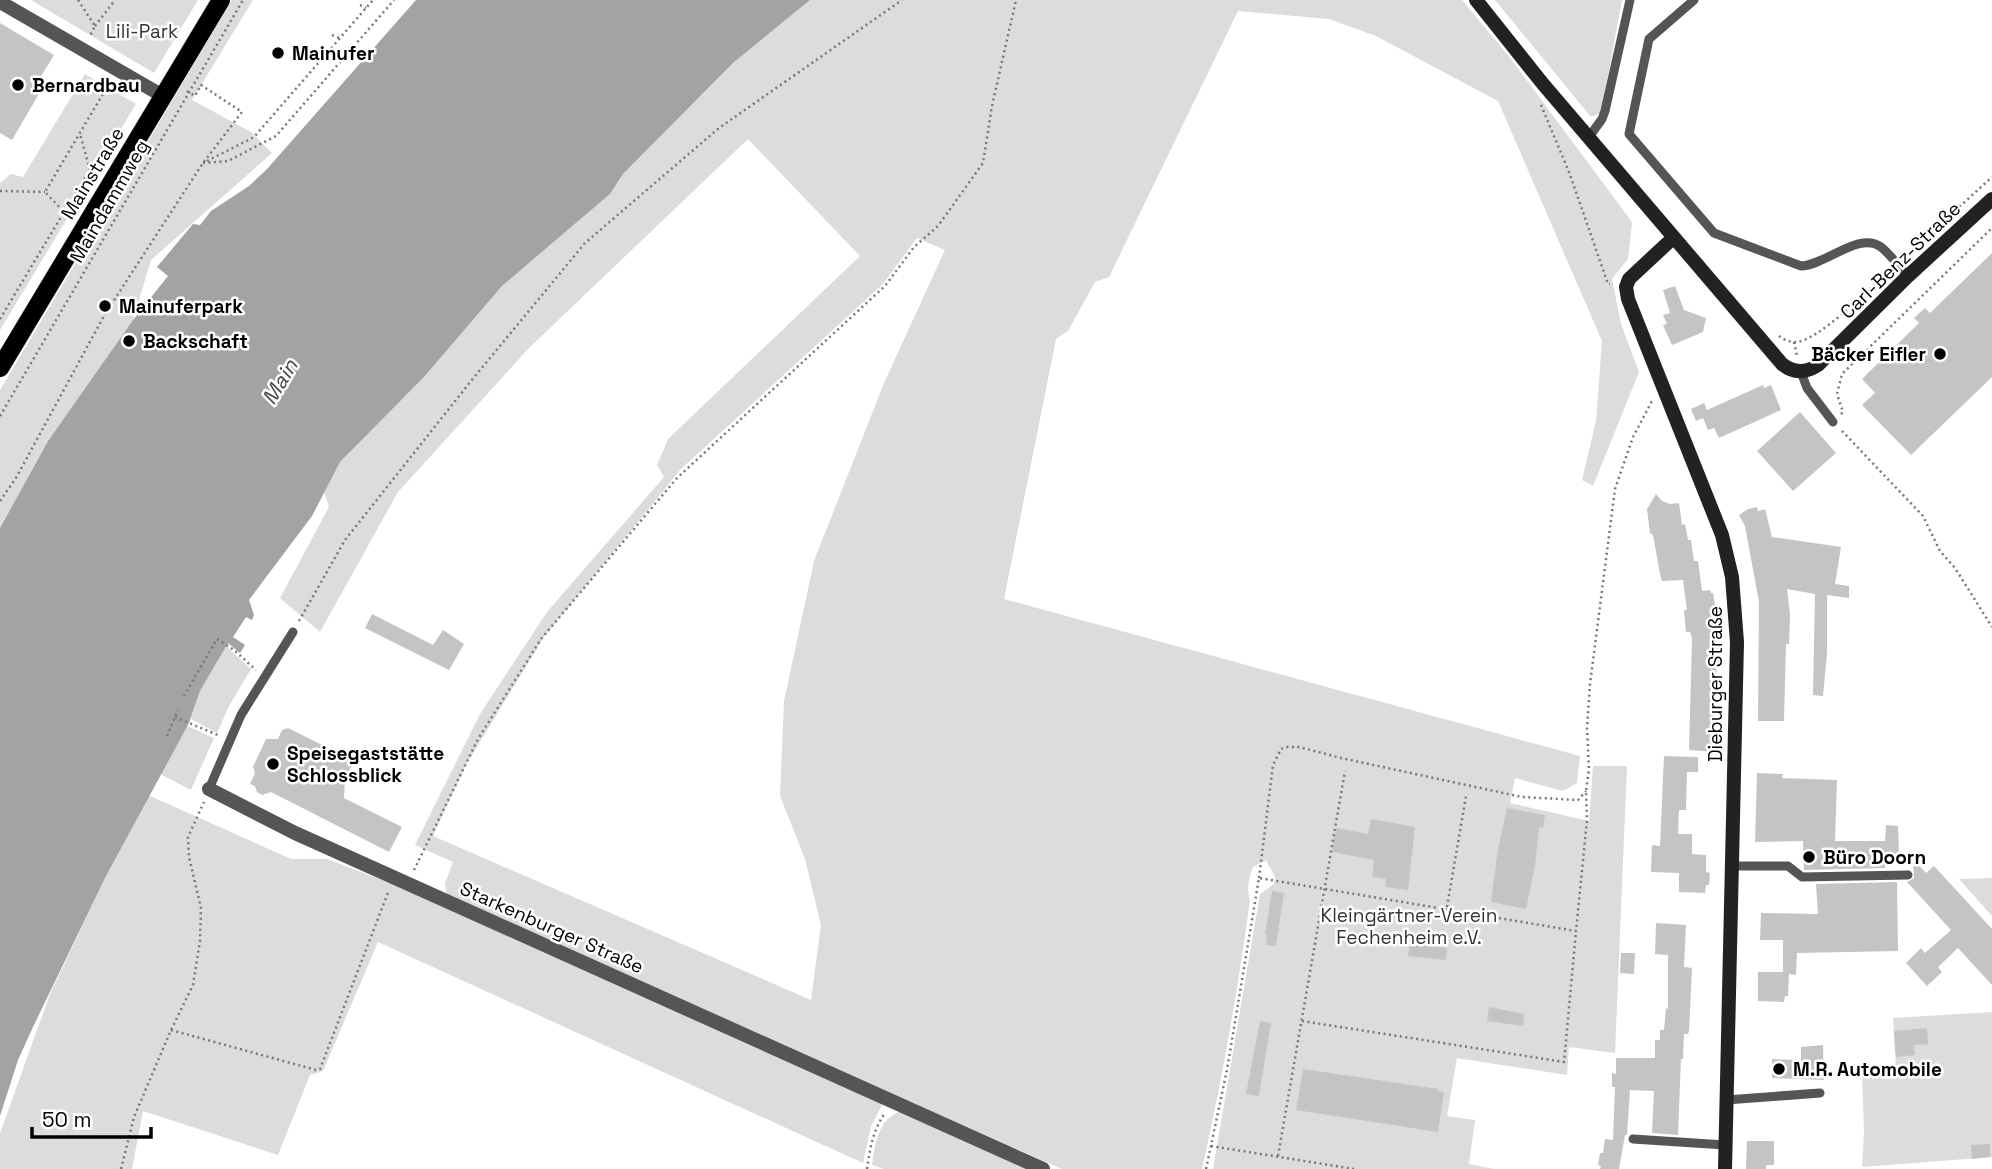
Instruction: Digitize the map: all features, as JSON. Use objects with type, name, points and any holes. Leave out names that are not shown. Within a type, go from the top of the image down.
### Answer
[{"type":"main road","name":"Mainstraße","points":[[0,368],[221,0]]},
{"type":"street","points":[[1476,0],[1543,84],[1782,364],[1801,372]]},
{"type":"street","points":[[0,2],[163,96]]},
{"type":"street","name":"Carl-Benz-Straße","points":[[1801,372],[1818,365],[1908,276],[1992,200]]},
{"type":"street","points":[[1626,287],[1629,278],[1673,238]]},
{"type":"street","name":"Dieburger Straße","points":[[1626,287],[1628,299],[1715,515],[1732,577],[1737,642],[1725,1169]]},
{"type":"street","name":"Starkenburger Straße","points":[[209,789],[255,814],[1043,1169]]},
{"type":"lane","points":[[1589,137],[1602,120],[1605,111],[1629,0]]},
{"type":"lane","points":[[1694,0],[1649,39],[1629,134],[1714,233],[1801,266],[1815,264],[1858,244],[1872,243],[1879,246],[1908,276]]},
{"type":"lane","points":[[1801,372],[1807,388],[1833,422]]},
{"type":"lane","points":[[209,789],[241,715],[293,632]]},
{"type":"lane","points":[[1732,866],[1788,866],[1802,877],[1908,875]]},
{"type":"lane","points":[[1726,1100],[1820,1093]]},
{"type":"lane","points":[[1633,1139],[1725,1145]]},
{"type":"path","points":[[78,0],[95,26]]},
{"type":"path","points":[[82,50],[95,26],[115,0]]},
{"type":"path","name":"Maindammweg","points":[[0,416],[243,0]]},
{"type":"path","points":[[203,163],[254,137],[373,0]]},
{"type":"path","points":[[203,163],[228,161],[276,136],[394,0]]},
{"type":"path","points":[[293,632],[345,540],[471,380],[585,243],[719,128],[902,0]]},
{"type":"path","points":[[171,1030],[320,1069],[401,880],[478,739],[541,639],[677,478],[885,286],[914,247],[938,226],[983,163],[992,106],[1016,0]]},
{"type":"path","points":[[360,5],[366,8]]},
{"type":"path","points":[[332,35],[339,38]]},
{"type":"path","points":[[306,67],[312,69]]},
{"type":"path","points":[[45,192],[117,70]]},
{"type":"path","points":[[1543,84],[1534,92],[1569,172],[1608,284],[1626,287]]},
{"type":"path","points":[[0,501],[42,432],[105,314],[203,163],[242,112],[201,85],[195,96]]},
{"type":"path","points":[[281,95],[286,98]]},
{"type":"path","points":[[256,122],[260,128]]},
{"type":"path","points":[[0,319],[90,170],[80,134]]},
{"type":"path","points":[[0,191],[45,192],[64,212]]},
{"type":"path","points":[[1992,228],[1842,374],[1837,394],[1843,412],[1833,422],[1923,516],[1940,551],[1955,568],[1992,627]]},
{"type":"path","points":[[1302,1021],[1564,1062],[1587,820],[1590,684],[1615,489],[1633,437],[1651,402],[1667,393]]},
{"type":"path","points":[[184,696],[217,639],[234,650],[264,678]]},
{"type":"path","points":[[167,736],[178,710]]},
{"type":"path","points":[[175,717],[230,741]]},
{"type":"path","points":[[1206,1169],[1227,1070],[1259,878],[1273,765],[1281,749],[1299,747],[1522,797],[1578,800],[1586,791]]},
{"type":"path","points":[[1278,1156],[1345,771]]},
{"type":"path","points":[[121,1169],[134,1117],[193,985],[200,941],[201,908],[189,858],[188,836],[209,789]]},
{"type":"path","points":[[1447,908],[1466,796]]},
{"type":"path","points":[[1259,878],[1576,931]]},
{"type":"path","points":[[867,1169],[870,1145],[878,1123],[893,1103]]},
{"type":"path","points":[[1211,1146],[1354,1169]]},
{"type":"green space","name":"Lili-Park","points":[[31,0],[198,0],[154,73]]},
{"type":"green space","name":"Mainuferpark","points":[[232,0],[253,0],[192,100],[251,132],[272,153],[151,260],[133,320],[48,441],[0,528],[0,390]]},
{"type":"green space","name":"Kleingärtner-Verein Fechenheim e.V.","points":[[810,0],[1462,0],[1511,59],[1632,222],[1628,259],[1612,279],[1621,324],[1639,372],[1593,486],[1582,480],[1596,421],[1602,341],[1498,101],[1376,36],[1329,19],[1238,11],[1109,277],[1095,282],[1068,331],[1056,339],[1004,599],[1580,756],[1577,783],[1563,791],[1515,778],[1510,803],[1589,821],[1593,766],[1627,766],[1615,1053],[1569,1047],[1567,1075],[1457,1058],[1447,1116],[1475,1120],[1469,1164],[1494,1169],[1213,1169],[1260,894],[1274,884],[1275,877],[1266,860],[1253,867],[1249,879],[1250,900],[1235,1001],[1202,1169],[1062,1169],[447,898],[445,883],[453,862],[415,845],[480,714],[547,612],[664,477],[657,465],[668,439],[860,256],[748,139],[529,348],[398,492],[320,632],[280,598],[329,507],[324,492],[340,462],[424,377],[502,286],[610,194],[623,174],[733,63]],"holes":[[[917,238],[945,250],[884,383],[814,561],[784,701],[780,796],[805,859],[821,925],[811,1000],[433,836],[467,763],[544,637],[681,469],[883,284]]]},
{"type":"green space","points":[[1495,0],[1622,0],[1601,113],[1591,117]]},
{"type":"green space","points":[[85,74],[136,104],[0,330],[0,183],[11,174],[23,177]]},
{"type":"green space","points":[[226,646],[251,669],[217,733],[191,719],[200,691]]},
{"type":"green space","points":[[187,726],[214,738],[191,790],[160,774]]},
{"type":"green space","points":[[148,795],[291,859],[327,859],[387,882],[883,1103],[871,1126],[863,1163],[378,942],[323,1071],[310,1075],[278,1155],[143,1111],[132,1169],[0,1169],[0,1133],[50,994]]},
{"type":"green space","points":[[1992,878],[1992,916],[1959,879]]},
{"type":"green space","points":[[1992,1012],[1992,1157],[1862,1167],[1862,1073],[1896,1070],[1893,1018]]},
{"type":"green space","points":[[901,1111],[1030,1169],[884,1169],[872,1165],[879,1133],[887,1120]]},
{"type":"water","name":"Main","points":[[416,0],[810,0],[733,63],[623,174],[610,194],[502,286],[424,377],[340,462],[312,516],[249,600],[254,615],[252,620],[246,617],[233,637],[245,645],[240,653],[228,643],[200,691],[189,723],[106,876],[33,1027],[18,1060],[0,1116],[0,528],[48,441],[133,320],[168,276],[157,267],[193,224],[200,225],[211,211],[249,186],[267,169]]},
{"type":"building","name":"Bernardbau","points":[[0,23],[54,55],[37,83],[43,87],[12,140],[0,133]]},
{"type":"building","name":"Bäcker Eifler","points":[[1992,253],[1992,377],[1911,455],[1862,405],[1875,393],[1862,379],[1919,323],[1914,318],[1925,308],[1930,313]]},
{"type":"building","points":[[1675,286],[1684,310],[1706,318],[1703,332],[1672,345],[1663,325],[1667,324],[1663,315],[1670,313],[1663,290]]},
{"type":"building","points":[[1763,385],[1764,388],[1771,385],[1781,410],[1719,438],[1714,428],[1708,430],[1703,418],[1696,421],[1691,409],[1704,403],[1707,410]]},
{"type":"building","points":[[1800,412],[1836,453],[1793,491],[1757,451]]},
{"type":"building","points":[[1656,494],[1662,501],[1679,503],[1682,525],[1685,524],[1688,540],[1691,540],[1694,561],[1698,561],[1702,591],[1710,590],[1713,593],[1718,623],[1714,752],[1689,750],[1692,638],[1690,632],[1686,632],[1684,610],[1687,610],[1683,580],[1662,581],[1660,574],[1647,509]]},
{"type":"building","points":[[1757,507],[1758,511],[1765,509],[1772,537],[1841,547],[1835,584],[1849,586],[1849,598],[1827,595],[1827,653],[1823,696],[1813,695],[1815,594],[1787,589],[1790,614],[1789,644],[1786,644],[1784,721],[1758,721],[1759,602],[1745,526],[1739,515]]},
{"type":"building","points":[[372,614],[433,645],[443,630],[464,644],[449,670],[365,628]]},
{"type":"building","points":[[288,728],[354,761],[345,779],[344,798],[402,827],[389,852],[271,792],[262,795],[250,784],[255,773],[253,767],[266,739],[278,739],[282,730]]},
{"type":"building","points":[[1664,756],[1698,757],[1698,772],[1687,772],[1686,810],[1679,810],[1678,834],[1692,834],[1692,854],[1706,855],[1706,872],[1710,873],[1705,893],[1679,892],[1679,873],[1651,872],[1652,845],[1660,846]]},
{"type":"building","points":[[1757,773],[1783,774],[1782,778],[1837,780],[1835,841],[1885,841],[1886,825],[1898,826],[1899,856],[1885,856],[1885,868],[1804,870],[1803,841],[1755,842]]},
{"type":"building","points":[[1507,808],[1545,815],[1543,828],[1539,827],[1535,866],[1526,909],[1491,902]]},
{"type":"building","points":[[1371,819],[1415,827],[1408,890],[1385,887],[1386,879],[1372,877],[1374,860],[1332,852],[1336,828],[1368,834]]},
{"type":"building","points":[[1913,859],[1926,873],[1934,866],[1992,929],[1992,985],[1958,948],[1938,967],[1942,972],[1927,986],[1906,963],[1921,948],[1925,953],[1951,930],[1907,882],[1914,878]]},
{"type":"building","points":[[1897,882],[1898,951],[1797,953],[1796,975],[1789,974],[1788,996],[1785,996],[1784,1002],[1758,1001],[1758,972],[1783,972],[1783,940],[1760,940],[1761,913],[1818,914],[1816,884]]},
{"type":"building","points":[[1272,891],[1284,893],[1276,946],[1266,945],[1265,934]]},
{"type":"building","points":[[1656,923],[1686,925],[1684,967],[1692,968],[1689,1031],[1684,1034],[1681,1059],[1678,1135],[1652,1133],[1654,1091],[1630,1090],[1627,1135],[1619,1169],[1600,1169],[1600,1153],[1603,1153],[1605,1139],[1613,1140],[1615,1087],[1612,1087],[1612,1073],[1616,1074],[1616,1058],[1655,1058],[1655,1040],[1660,1040],[1660,1030],[1664,1030],[1666,1008],[1668,1009],[1668,955],[1655,954]]},
{"type":"building","points":[[1410,943],[1447,948],[1446,960],[1408,956]]},
{"type":"building","points":[[1621,953],[1635,953],[1634,974],[1620,973]]},
{"type":"building","points":[[1489,1007],[1524,1014],[1523,1026],[1487,1021]]},
{"type":"building","points":[[1260,1021],[1271,1023],[1259,1096],[1246,1094]]},
{"type":"building","points":[[1927,1028],[1928,1044],[1914,1045],[1915,1055],[1896,1057],[1894,1031]]},
{"type":"building","points":[[1823,1045],[1824,1080],[1772,1078],[1772,1059],[1801,1060],[1801,1047]]},
{"type":"building","points":[[1303,1069],[1438,1089],[1444,1092],[1438,1132],[1296,1110]]},
{"type":"building","points":[[1747,1141],[1774,1141],[1774,1165],[1766,1165],[1766,1169],[1746,1169]]},
{"type":"building","points":[[1990,1144],[1990,1157],[1972,1159],[1971,1145]]},
{"type":"place","name":"Mainufer","points":[[278,53]]},
{"type":"place","name":"Bernardbau","points":[[18,85]]},
{"type":"place","name":"Mainuferpark","points":[[105,306]]},
{"type":"place","name":"Backschaft","points":[[129,341]]},
{"type":"place","name":"Bäcker Eifler","points":[[1940,354]]},
{"type":"place","name":"Speisegaststätte Schlossblick","points":[[273,764]]},
{"type":"place","name":"Büro Doorn","points":[[1809,857]]},
{"type":"place","name":"M.R. Automobile","points":[[1779,1069]]}]
